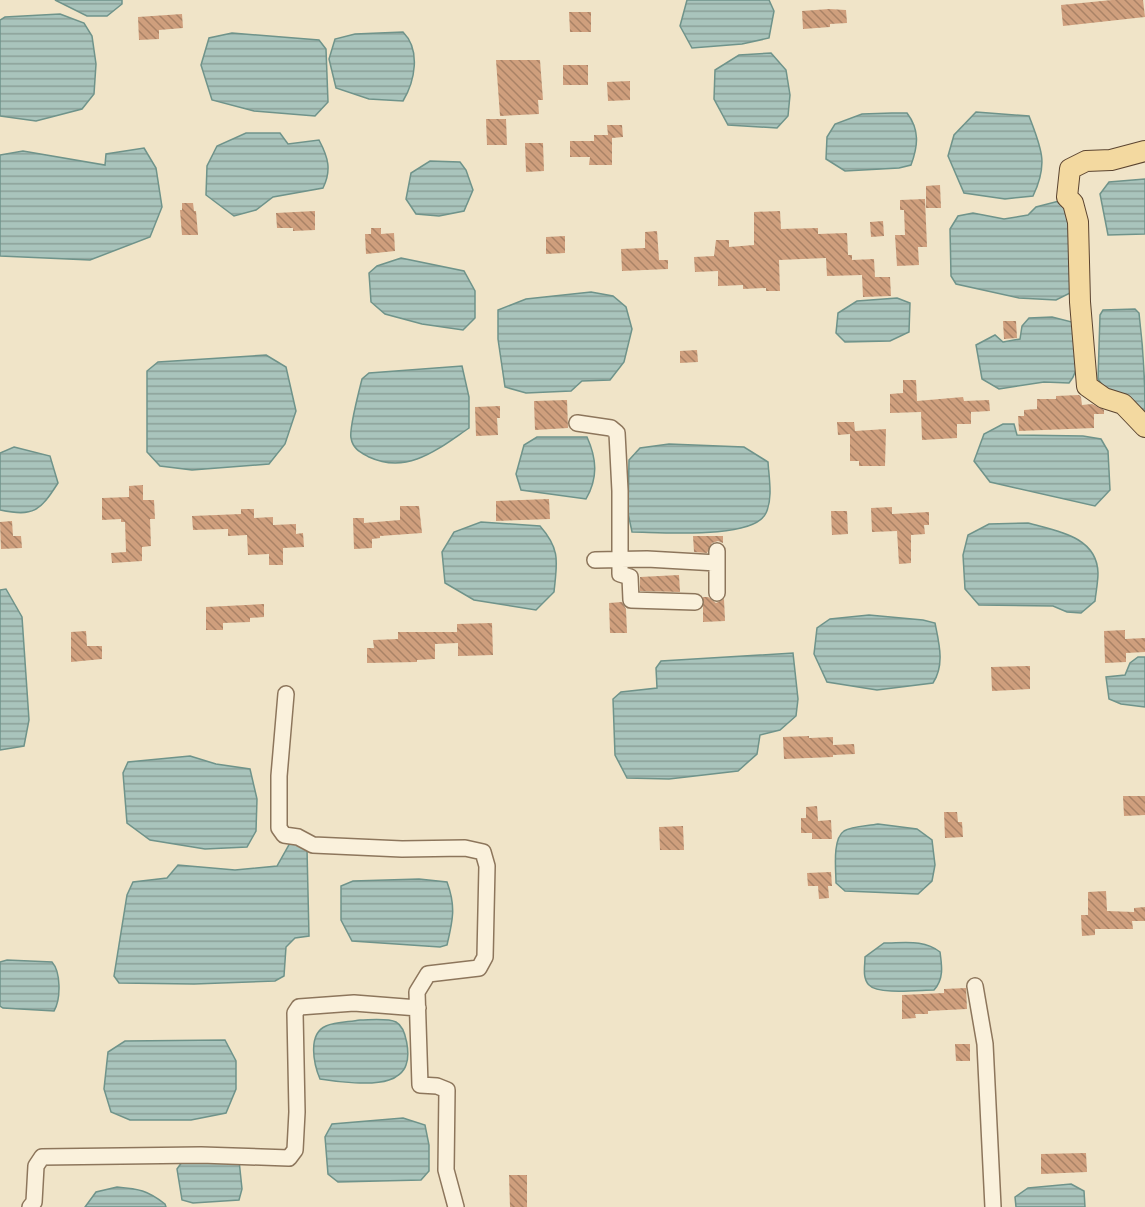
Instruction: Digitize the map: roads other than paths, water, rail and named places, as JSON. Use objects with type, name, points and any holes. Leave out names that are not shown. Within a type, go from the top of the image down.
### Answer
[{"type":"main road","points":[[1145,151],[1111,160],[1086,162],[1070,169],[1067,197],[1073,203],[1078,222],[1080,302],[1087,386],[1104,398],[1123,404],[1145,427]]},
{"type":"street","points":[[577,423],[611,428],[617,433],[620,574],[630,577],[631,600],[695,602]]},
{"type":"street","points":[[595,560],[717,557],[717,594]]},
{"type":"street","points":[[286,693],[279,776],[279,828],[284,836],[298,837],[312,845],[402,849],[465,848],[483,852],[487,866],[485,957],[479,968],[428,974],[417,992],[420,1085],[437,1086],[447,1090],[446,1170],[456,1207]]},
{"type":"street","points":[[975,986],[985,1044],[993,1207]]},
{"type":"street","points":[[30,1207],[34,1202],[36,1166],[42,1157],[201,1155],[289,1158],[295,1150],[296,1012],[299,1007],[354,1003],[418,1008]]},
{"type":"water","points":[[55,0],[122,0],[122,4],[107,16],[87,16]]},
{"type":"water","points":[[687,0],[769,0],[774,11],[769,38],[742,44],[692,48],[680,26]]},
{"type":"water","points":[[60,14],[84,23],[92,36],[96,64],[94,94],[82,109],[36,121],[0,116],[0,20],[5,17]]},
{"type":"water","points":[[403,32],[412,48],[414,66],[411,84],[403,101],[369,99],[336,88],[329,59],[335,39],[355,34]]},
{"type":"water","points":[[232,33],[319,40],[326,49],[328,102],[315,116],[254,111],[212,100],[201,65],[209,38]]},
{"type":"water","points":[[771,53],[786,70],[790,95],[788,116],[777,128],[728,125],[714,99],[715,70],[739,55]]},
{"type":"water","points":[[976,112],[1029,116],[1042,156],[1041,174],[1033,196],[1005,199],[964,193],[948,156],[954,135]]},
{"type":"water","points":[[907,113],[916,132],[916,145],[911,165],[899,168],[845,171],[826,159],[827,137],[835,124],[862,114]]},
{"type":"water","points":[[246,133],[280,133],[288,144],[319,140],[328,164],[323,188],[273,197],[256,210],[234,216],[206,195],[207,166],[217,146]]},
{"type":"water","points":[[144,148],[156,168],[162,207],[150,237],[90,260],[0,256],[0,155],[23,151],[105,165],[106,154]]},
{"type":"water","points":[[430,161],[460,162],[466,170],[473,190],[464,211],[439,216],[416,214],[406,199],[411,173]]},
{"type":"water","points":[[1145,179],[1145,234],[1108,235],[1100,194],[1109,182]]},
{"type":"water","points":[[1059,201],[1068,204],[1072,292],[1056,300],[1019,298],[956,284],[951,276],[950,229],[958,216],[973,213],[1004,219],[1028,215],[1036,207]]},
{"type":"water","points":[[401,258],[464,271],[475,291],[475,318],[463,330],[422,324],[385,314],[371,302],[369,273],[377,266]]},
{"type":"water","points":[[591,292],[613,296],[626,307],[632,329],[624,362],[610,380],[582,381],[571,391],[526,393],[505,387],[498,339],[498,310],[526,299]]},
{"type":"water","points":[[897,298],[910,303],[909,332],[890,341],[845,342],[836,333],[838,313],[857,301]]},
{"type":"water","points":[[1135,309],[1139,313],[1143,350],[1145,411],[1140,412],[1106,390],[1098,379],[1100,315],[1103,310]]},
{"type":"water","points":[[1052,317],[1072,322],[1078,362],[1069,383],[1044,382],[999,389],[982,379],[976,345],[995,335],[1003,342],[1020,339],[1022,326],[1029,318]]},
{"type":"water","points":[[266,355],[286,367],[296,411],[285,444],[269,464],[192,470],[160,466],[147,452],[147,371],[158,362]]},
{"type":"water","points":[[462,366],[469,397],[469,428],[434,451],[410,461],[383,462],[355,448],[351,438],[353,419],[362,379],[369,373]]},
{"type":"water","points":[[1003,424],[1014,424],[1017,435],[1083,436],[1101,439],[1108,451],[1110,490],[1095,506],[990,482],[974,461],[984,434]]},
{"type":"water","points":[[537,437],[587,437],[593,453],[595,468],[593,484],[586,499],[521,490],[516,474],[524,445]]},
{"type":"water","points":[[669,444],[744,447],[768,462],[770,494],[766,513],[758,522],[725,531],[632,532],[628,513],[629,460],[640,448]]},
{"type":"water","points":[[14,447],[50,456],[58,483],[41,506],[29,512],[0,510],[0,453]]},
{"type":"water","points":[[481,522],[540,526],[547,534],[556,557],[554,592],[536,610],[474,600],[445,583],[442,552],[454,532]]},
{"type":"water","points":[[1028,523],[1073,537],[1091,551],[1098,573],[1095,601],[1081,613],[1067,612],[1053,606],[979,605],[965,589],[963,555],[968,535],[989,524]]},
{"type":"water","points":[[6,589],[22,617],[29,720],[24,746],[0,750],[0,590]]},
{"type":"water","points":[[869,615],[935,623],[940,661],[933,683],[877,690],[827,682],[814,654],[817,628],[830,619]]},
{"type":"water","points":[[793,653],[798,699],[796,716],[780,730],[760,735],[757,754],[738,771],[669,779],[627,778],[615,755],[613,699],[621,692],[657,688],[656,668],[661,661]]},
{"type":"water","points":[[1138,657],[1145,657],[1145,707],[1121,704],[1109,699],[1106,677],[1125,675],[1130,663]]},
{"type":"water","points":[[190,756],[216,764],[250,769],[257,799],[256,831],[247,847],[205,849],[150,840],[127,823],[123,773],[128,762]]},
{"type":"water","points":[[878,824],[917,829],[932,840],[935,865],[932,881],[918,894],[845,891],[836,883],[836,855],[840,835],[851,828]]},
{"type":"water","points":[[301,841],[307,849],[309,936],[295,938],[286,947],[284,976],[275,981],[194,984],[119,983],[114,976],[127,895],[133,882],[167,878],[178,865],[235,870],[277,866],[290,843]]},
{"type":"water","points":[[419,879],[447,882],[452,898],[453,913],[447,945],[440,947],[352,941],[341,920],[341,886],[353,881]]},
{"type":"water","points":[[884,943],[921,943],[940,952],[941,977],[934,990],[890,991],[869,985],[865,975],[865,957]]},
{"type":"water","points":[[7,960],[52,962],[57,972],[59,986],[54,1011],[0,1006],[0,962]]},
{"type":"water","points":[[360,1020],[388,1020],[400,1025],[407,1049],[407,1061],[403,1070],[392,1079],[374,1083],[320,1079],[316,1066],[314,1043],[320,1030],[334,1024]]},
{"type":"water","points":[[225,1040],[236,1061],[236,1089],[226,1113],[191,1120],[130,1120],[111,1112],[104,1089],[108,1052],[125,1041]]},
{"type":"water","points":[[403,1118],[425,1125],[429,1145],[429,1171],[421,1180],[338,1182],[328,1174],[325,1137],[332,1124]]},
{"type":"water","points":[[239,1160],[242,1189],[239,1200],[193,1203],[182,1200],[177,1169],[182,1162]]},
{"type":"water","points":[[1071,1184],[1084,1191],[1085,1207],[1016,1207],[1015,1197],[1028,1188]]},
{"type":"water","points":[[117,1187],[148,1193],[166,1207],[85,1207],[96,1192]]}]
